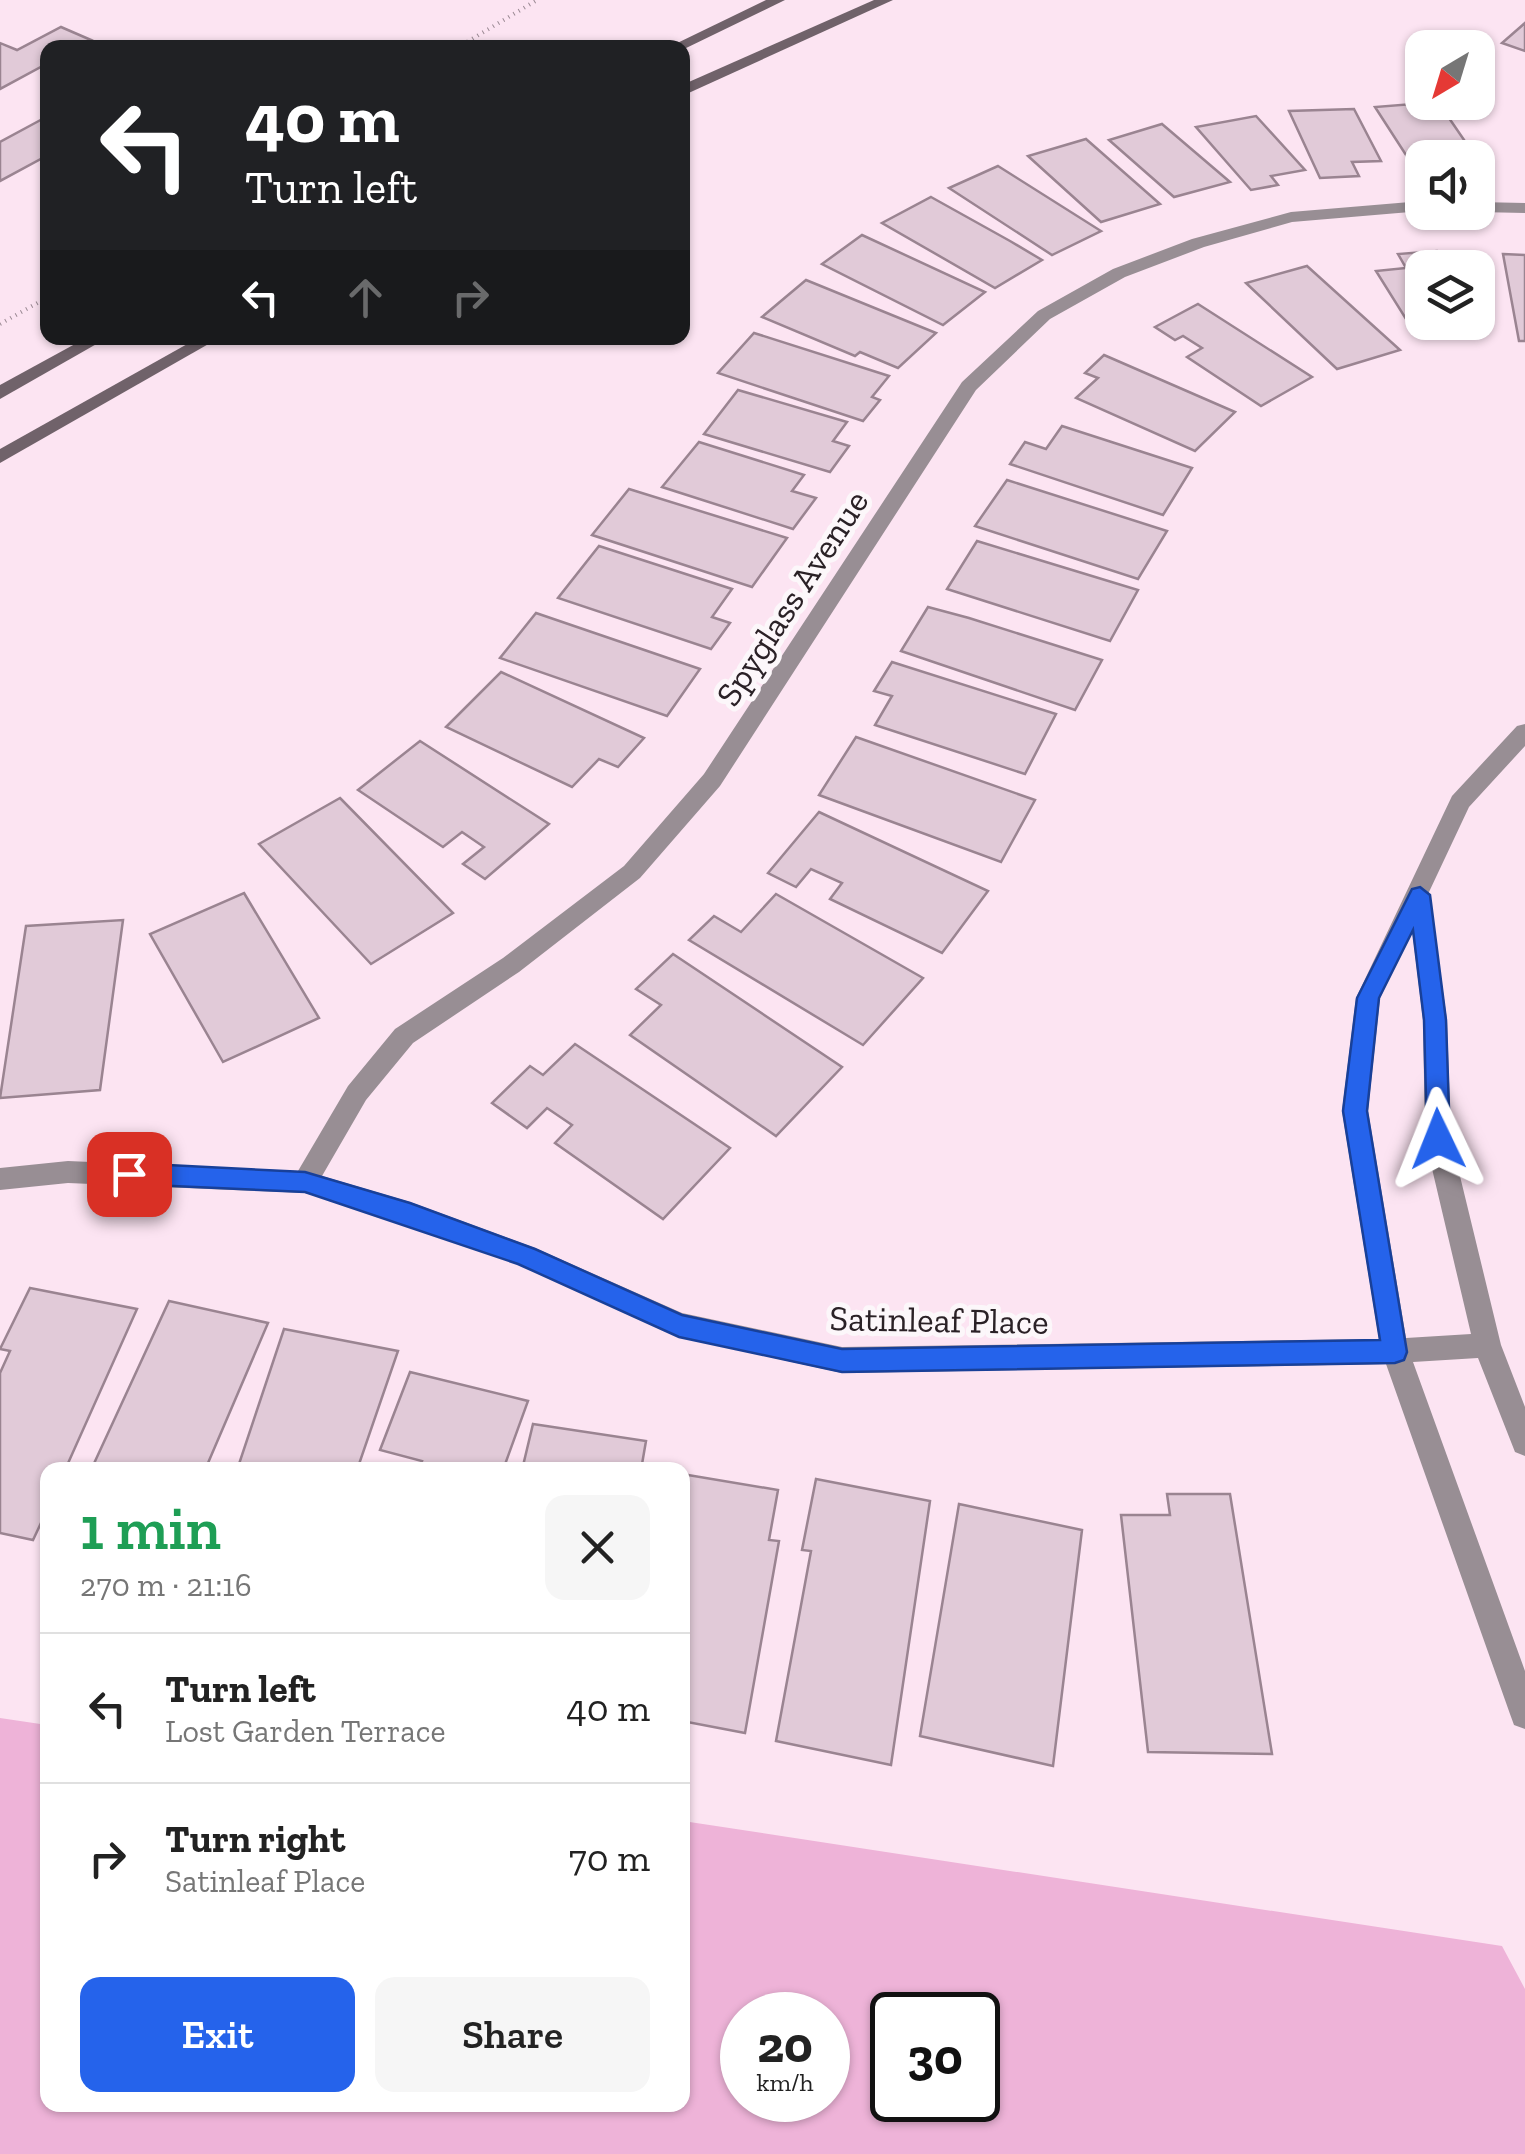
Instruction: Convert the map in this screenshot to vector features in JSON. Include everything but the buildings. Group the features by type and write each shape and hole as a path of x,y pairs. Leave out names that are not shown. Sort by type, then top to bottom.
{"main road":[{"path":"690,41 778,0"},
{"path":"690,87 886,0"},
{"path":"0,393 86,345"},
{"path":"0,457 198,345"}],"street":[{"path":"1495,207 1525,208"},
{"name":"Spyglass Avenue","path":"305,1182 357,1093 404,1036 511,965 632,872 712,780 968,386 1044,315 1118,273 1198,242 1291,218 1405,208"},
{"path":"1525,732 1460,802 1420,895 1368,998 1355,1111 1395,1352 1525,1714"},
{"path":"1420,895 1435,1020 1438,1139 1487,1344 1525,1443"},
{"name":"Satinleaf Place","path":"0,1179 68,1172 305,1182 526,1256 679,1326 842,1360 1395,1352 1487,1344"}],"path":[{"path":"470,40 538,0"},
{"path":"0,324 40,301"}],"shaded area":[{"path":"0,1718 40,1724 40,2112 690,2112 690,1822 1502,1946 1525,1989 1525,2154 0,2154"}],"route":[{"path":"129,1174 305,1182 526,1256 679,1326 842,1360 1395,1352 1355,1111 1368,998 1420,895 1435,1020 1438,1139"}]}
